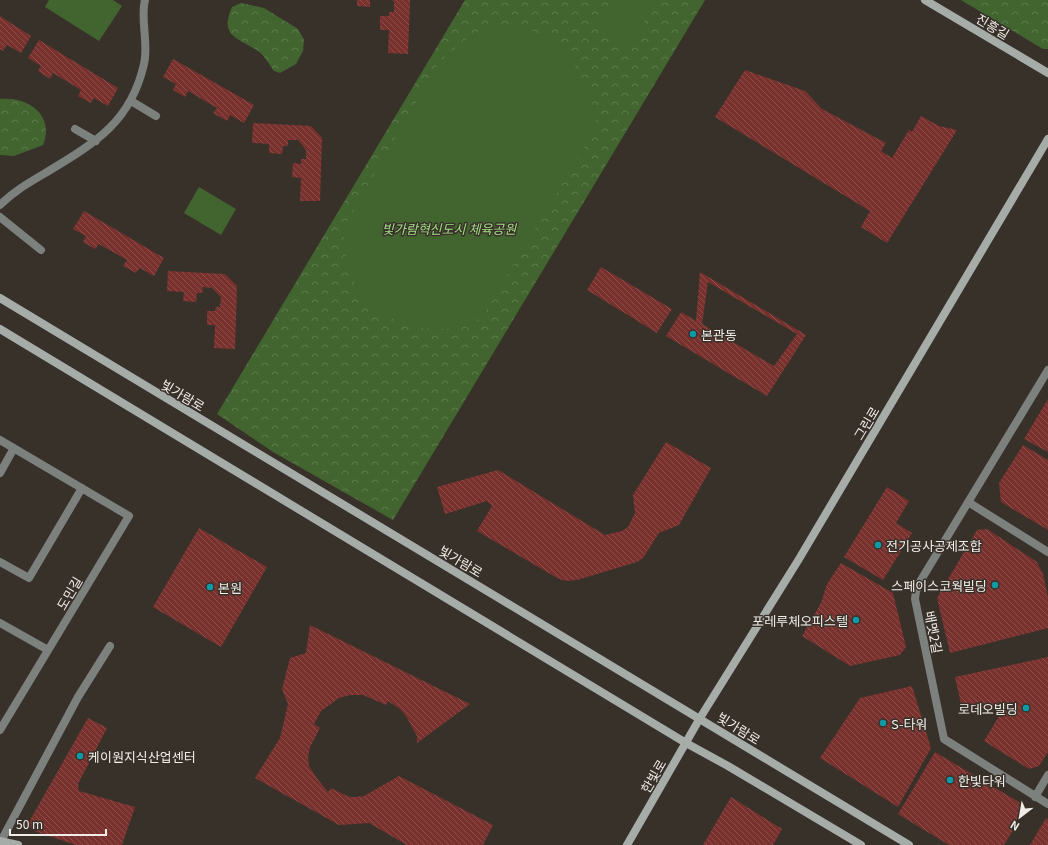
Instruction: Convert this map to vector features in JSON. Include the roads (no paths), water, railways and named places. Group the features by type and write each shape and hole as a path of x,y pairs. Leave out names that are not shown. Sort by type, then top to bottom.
{"main road":[{"name":"진흥길","path":"926,0 1048,73"},
{"name":"그린로","path":"700,718 799,559 1048,139"},
{"name":"빛가람로","path":"0,298 909,845"},
{"path":"0,330 686,743 728,766 861,845"},
{"name":"한빛로","path":"627,845 700,718"},
{"path":"1,841 18,845"}],"street":[{"path":"0,205 12,193 96,141 116,121 134,97 145,62 145,0"},
{"path":"131,101 156,116"},
{"path":"75,129 96,141"},
{"path":"0,217 41,250"},
{"name":"배멧2길","path":"1048,370 916,591 915,599 944,738 1048,804"},
{"name":"도민길","path":"0,440 129,516 0,730"},
{"path":"0,473 14,448"},
{"path":"0,562 29,578 82,488"},
{"path":"968,502 1048,552"},
{"path":"0,623 48,650"},
{"path":"1,841 78,697 110,646"},
{"path":"1035,797 1048,775"}],"place":[{"name":"본관동","path":"693,334"},
{"name":"전기공사공제조합","path":"878,545"},
{"name":"스페이스코웍빌딩","path":"995,585"},
{"name":"본원","path":"210,587"},
{"name":"포레루체오피스텔","path":"856,620"},
{"name":"로데오빌딩","path":"1026,708"},
{"name":"S-타워","path":"883,723"},
{"name":"케이원지식산업센터","path":"80,756"},
{"name":"한빛타워","path":"950,780"}],"park label":[{"name":"빛가람혁신도시 체육공원","path":"449,228"}]}
